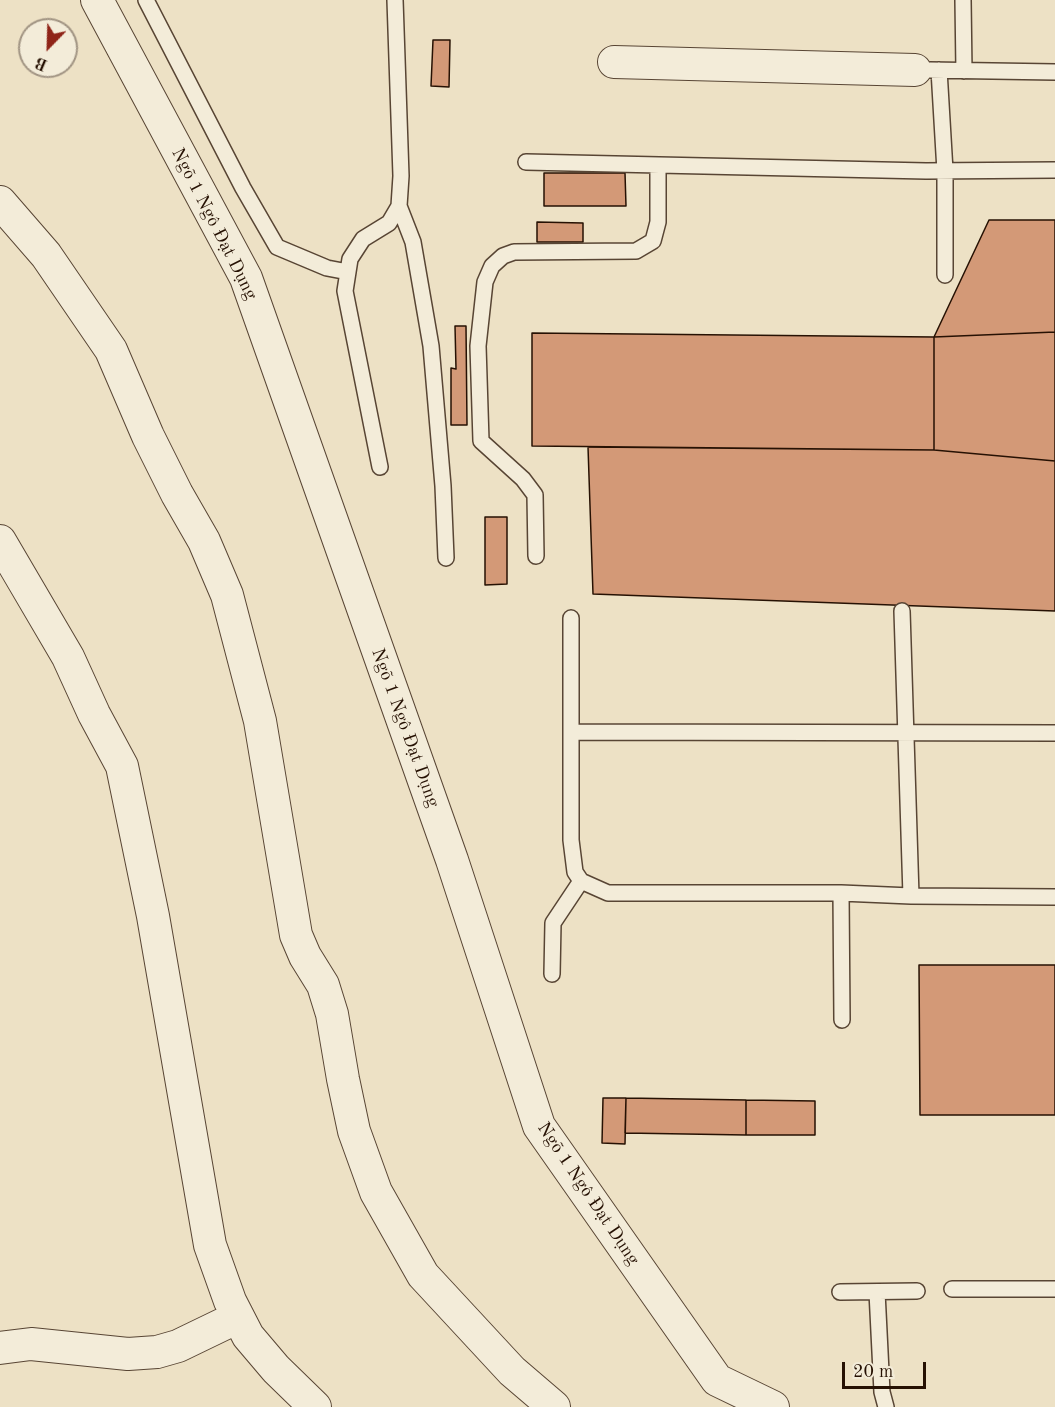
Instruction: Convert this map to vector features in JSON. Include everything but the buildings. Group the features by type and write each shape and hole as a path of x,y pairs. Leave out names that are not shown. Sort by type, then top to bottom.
{"street":[{"name":"Ngõ 1 Ngô Đạt Dụng","path":"97,0 246,278 452,860 539,1126 717,1380 774,1407"},
{"path":"614,63 927,70"},
{"path":"0,202 46,255 111,350 148,436 177,495 204,541 227,595 260,722 297,935 305,956 323,985 332,1014 354,1131 376,1192 423,1275 512,1371 554,1407"},
{"path":"0,541 68,657 94,714 122,766 153,916 210,1245 230,1301 248,1336 276,1370 315,1407"},
{"path":"0,1348 31,1344 128,1354 157,1352 178,1346 238,1317"}],"lane":[{"path":"146,0 243,188 277,247 327,268 348,272"},
{"path":"395,0 399,206 413,242 431,346 443,486 446,558"},
{"path":"963,0 964,71"},
{"path":"945,274 945,171 927,70 1055,72"},
{"path":"526,162 945,171 1055,170"},
{"path":"536,556 535,495 523,479 481,441 478,346 485,282 492,266 503,256 514,252 636,251 653,241 658,222 658,165"},
{"path":"380,467 345,291 350,259 363,239 389,223 399,206"},
{"path":"902,611 911,896"},
{"path":"571,618 571,840 575,872 581,881 608,893 841,893 1055,897"},
{"path":"571,732 1055,733"},
{"path":"552,974 554,923 581,881"},
{"path":"841,893 842,1020"},
{"path":"952,1288 1055,1289"},
{"path":"840,1292 918,1291"},
{"path":"877,1292 882,1392 886,1407"}]}
